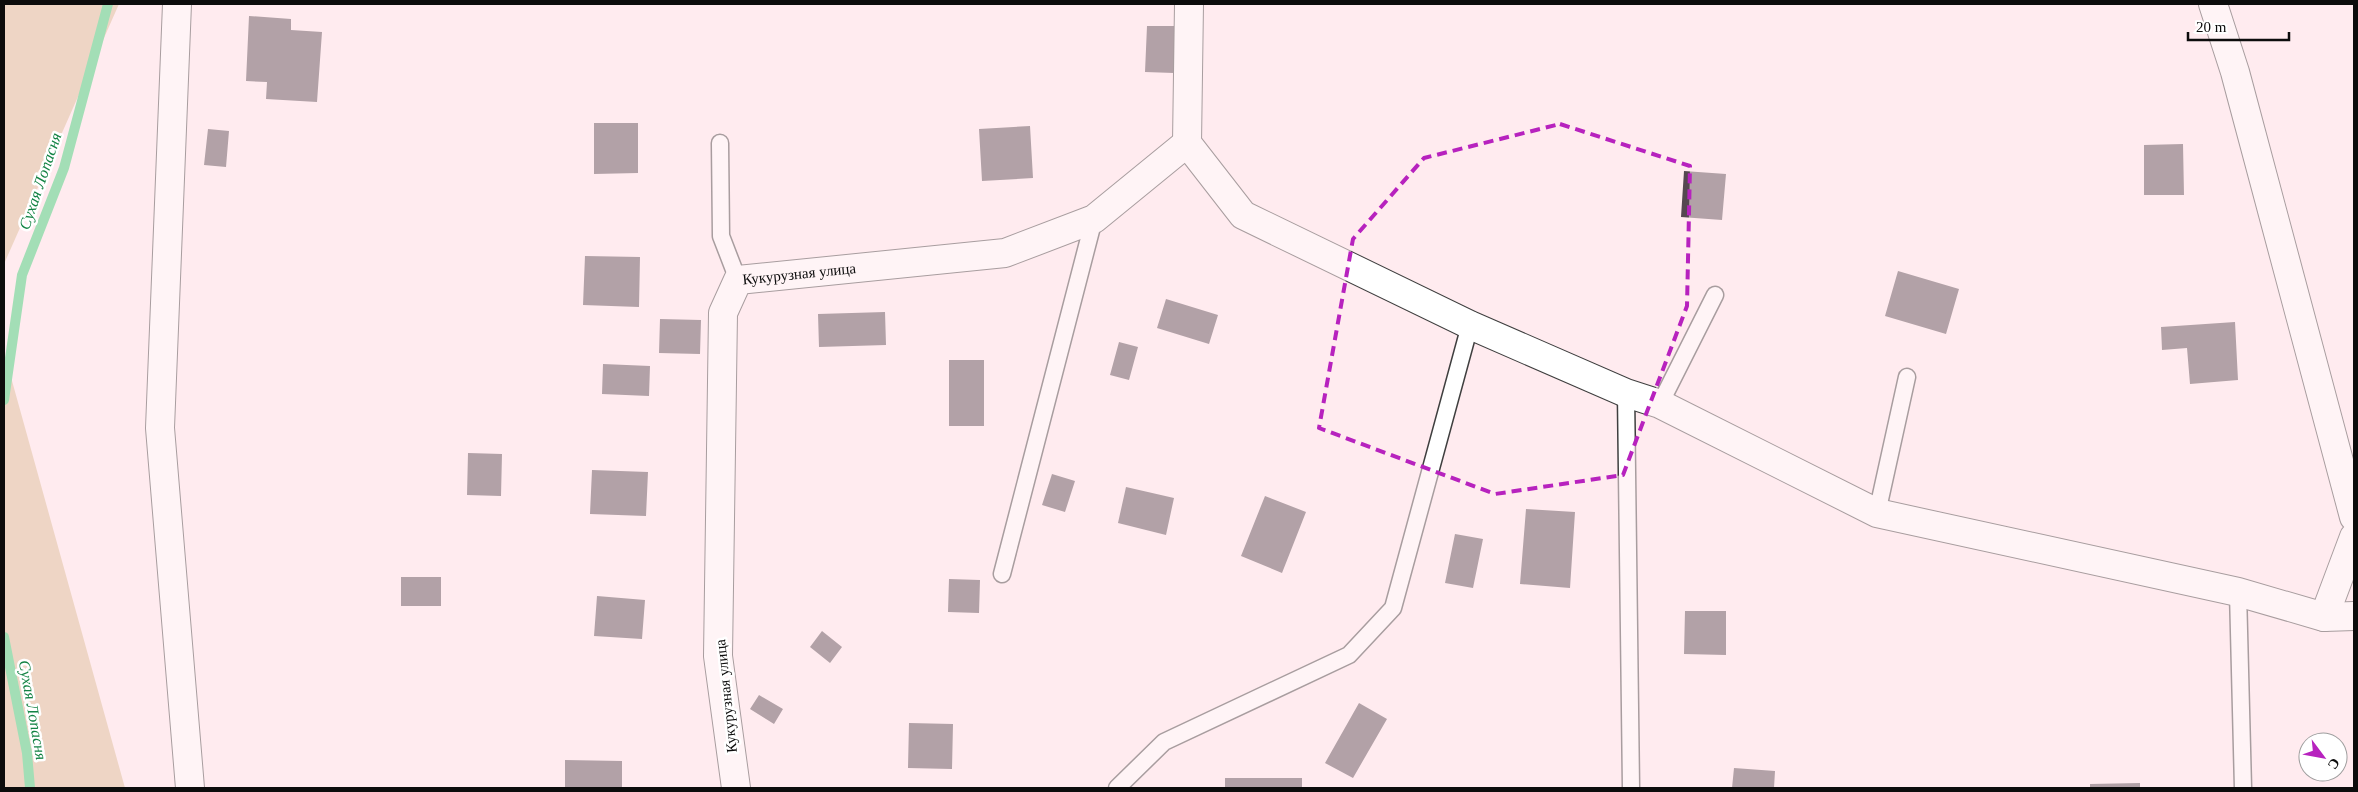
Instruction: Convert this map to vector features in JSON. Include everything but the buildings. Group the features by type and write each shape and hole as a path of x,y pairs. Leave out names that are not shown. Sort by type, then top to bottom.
{"street":[{"path":"177,4 160,428 190,788"},
{"path":"1189,4 1187,143 1243,215 1470,325 1626,393 1660,404 1877,513 2238,592 2324,617 2354,616"},
{"path":"2213,4 2238,82 2354,517"},
{"name":"Кукурузная улица","path":"736,788 718,656 723,314 738,280 1005,253 1094,219 1187,143"},
{"path":"2324,617 2354,537"}],"lane":[{"path":"720,143 721,236 738,280"},
{"path":"1002,574 1094,219"},
{"path":"1660,404 1715,295"},
{"path":"1117,788 1164,742 1349,654 1393,608 1470,325"},
{"path":"1877,513 1907,377"},
{"path":"1626,393 1632,788"},
{"path":"2238,592 2243,788"}],"highlighted area":[{"path":"1560,124 1690,166 1687,306 1623,475 1495,494 1319,428 1353,239 1424,158"}],"shaded area":[{"path":"4,4 119,4 4,264"},
{"path":"4,352 125,788 4,788"}],"waterway":[{"name":"Сухая Лопасня","path":"4,400 22,275 64,168 108,4"},
{"name":"Сухая Лопасня","path":"4,637 27,753 30,788"}]}
